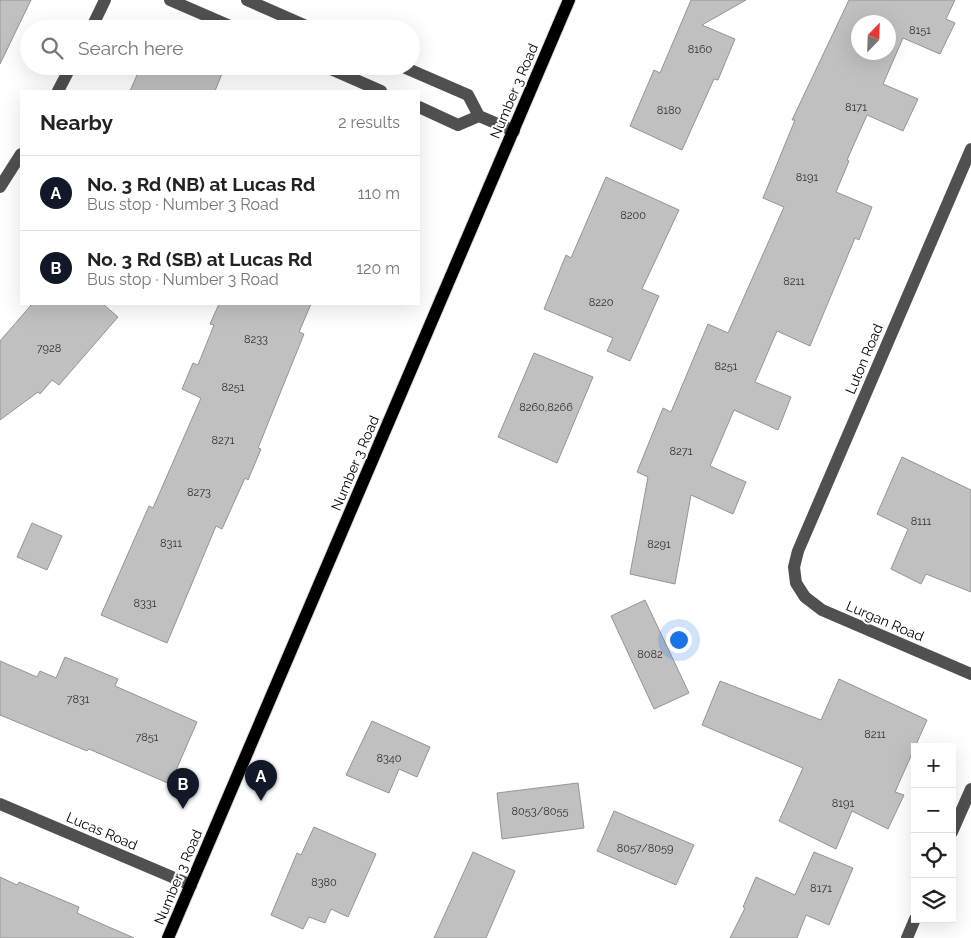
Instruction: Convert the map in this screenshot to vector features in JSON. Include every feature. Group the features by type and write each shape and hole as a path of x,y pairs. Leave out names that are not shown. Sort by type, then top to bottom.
{"main road":[{"name":"Number 3 Road","path":"168,938 569,0"}],"street":[{"path":"95,20 105,0"},
{"path":"170,0 216,20"},
{"path":"246,0 292,20"},
{"path":"420,74 468,95 479,116 514,131"},
{"path":"59,90 66,75"},
{"path":"345,75 380,90"},
{"path":"420,107 458,125 479,116"},
{"name":"Luton Road","path":"796,583 794,567 798,551 971,149"},
{"path":"0,187 20,156"},
{"name":"Lurgan Road","path":"796,583 805,597 822,610 971,674"},
{"path":"956,823 971,788"},
{"name":"Lucas Road","path":"0,804 191,885"},
{"path":"912,936 914,923"}],"building":[{"path":"0,0 31,0 20,20 0,64"},
{"path":"691,0 746,0 702,25 735,39 718,80 714,79 682,150 630,126 654,70 660,73"},
{"path":"849,0 955,0 946,19 955,23 940,54 903,38 896,54 896,15 851,15 851,60 893,60 883,84 918,99 903,131 867,115 847,160 849,161 836,192 872,207 859,240 855,238 810,346 777,331 755,382 791,397 778,430 734,410 710,466 746,482 733,514 691,495 675,584 630,574 648,477 637,472 663,408 671,412 708,324 728,333 784,207 763,198 795,120 792,120"},
{"path":"137,75 221,75 215,90 130,90"},
{"path":"606,177 679,210 642,289 659,296 630,361 607,351 613,338 544,309 566,255 571,258"},
{"path":"31,305 104,305 118,317 59,385 52,380 40,394 38,392 0,420 0,341"},
{"path":"219,305 311,305 299,332 304,334 258,448 261,449 248,480 245,478 222,529 216,526 167,643 101,615 149,506 153,508 201,398 182,389 193,363 198,365 214,325 210,324"},
{"path":"534,353 593,377 557,463 498,437"},
{"path":"902,457 971,490 971,592 926,574 921,584 891,569 908,529 877,514"},
{"path":"32,523 62,536 47,570 17,557"},
{"path":"645,600 689,693 654,709 611,616"},
{"path":"65,657 118,679 115,686 197,722 170,784 89,749 87,751 0,715 0,661 37,677 40,671 56,678"},
{"path":"839,679 927,720 917,743 911,743 911,756 895,792 904,795 888,829 852,811 836,849 779,821 803,768 702,725 720,681 821,720"},
{"path":"372,721 430,747 417,777 399,769 389,793 346,775"},
{"path":"578,783 584,828 502,839 497,793"},
{"path":"614,811 694,845 676,885 597,851"},
{"path":"314,827 376,854 348,917 331,909 325,923 309,917 303,929 271,915 297,853 301,855"},
{"path":"473,852 515,871 486,938 434,938"},
{"path":"814,852 853,868 829,925 806,915 797,938 730,938 745,908 743,907 756,877 795,895"},
{"path":"0,877 17,885 19,882 79,907 77,913 134,938 0,938"}],"place":[{"name":"No. 3 Rd (NB) at Lucas Rd","path":"261,801"},
{"name":"No. 3 Rd (SB) at Lucas Rd","path":"183,809"}]}
